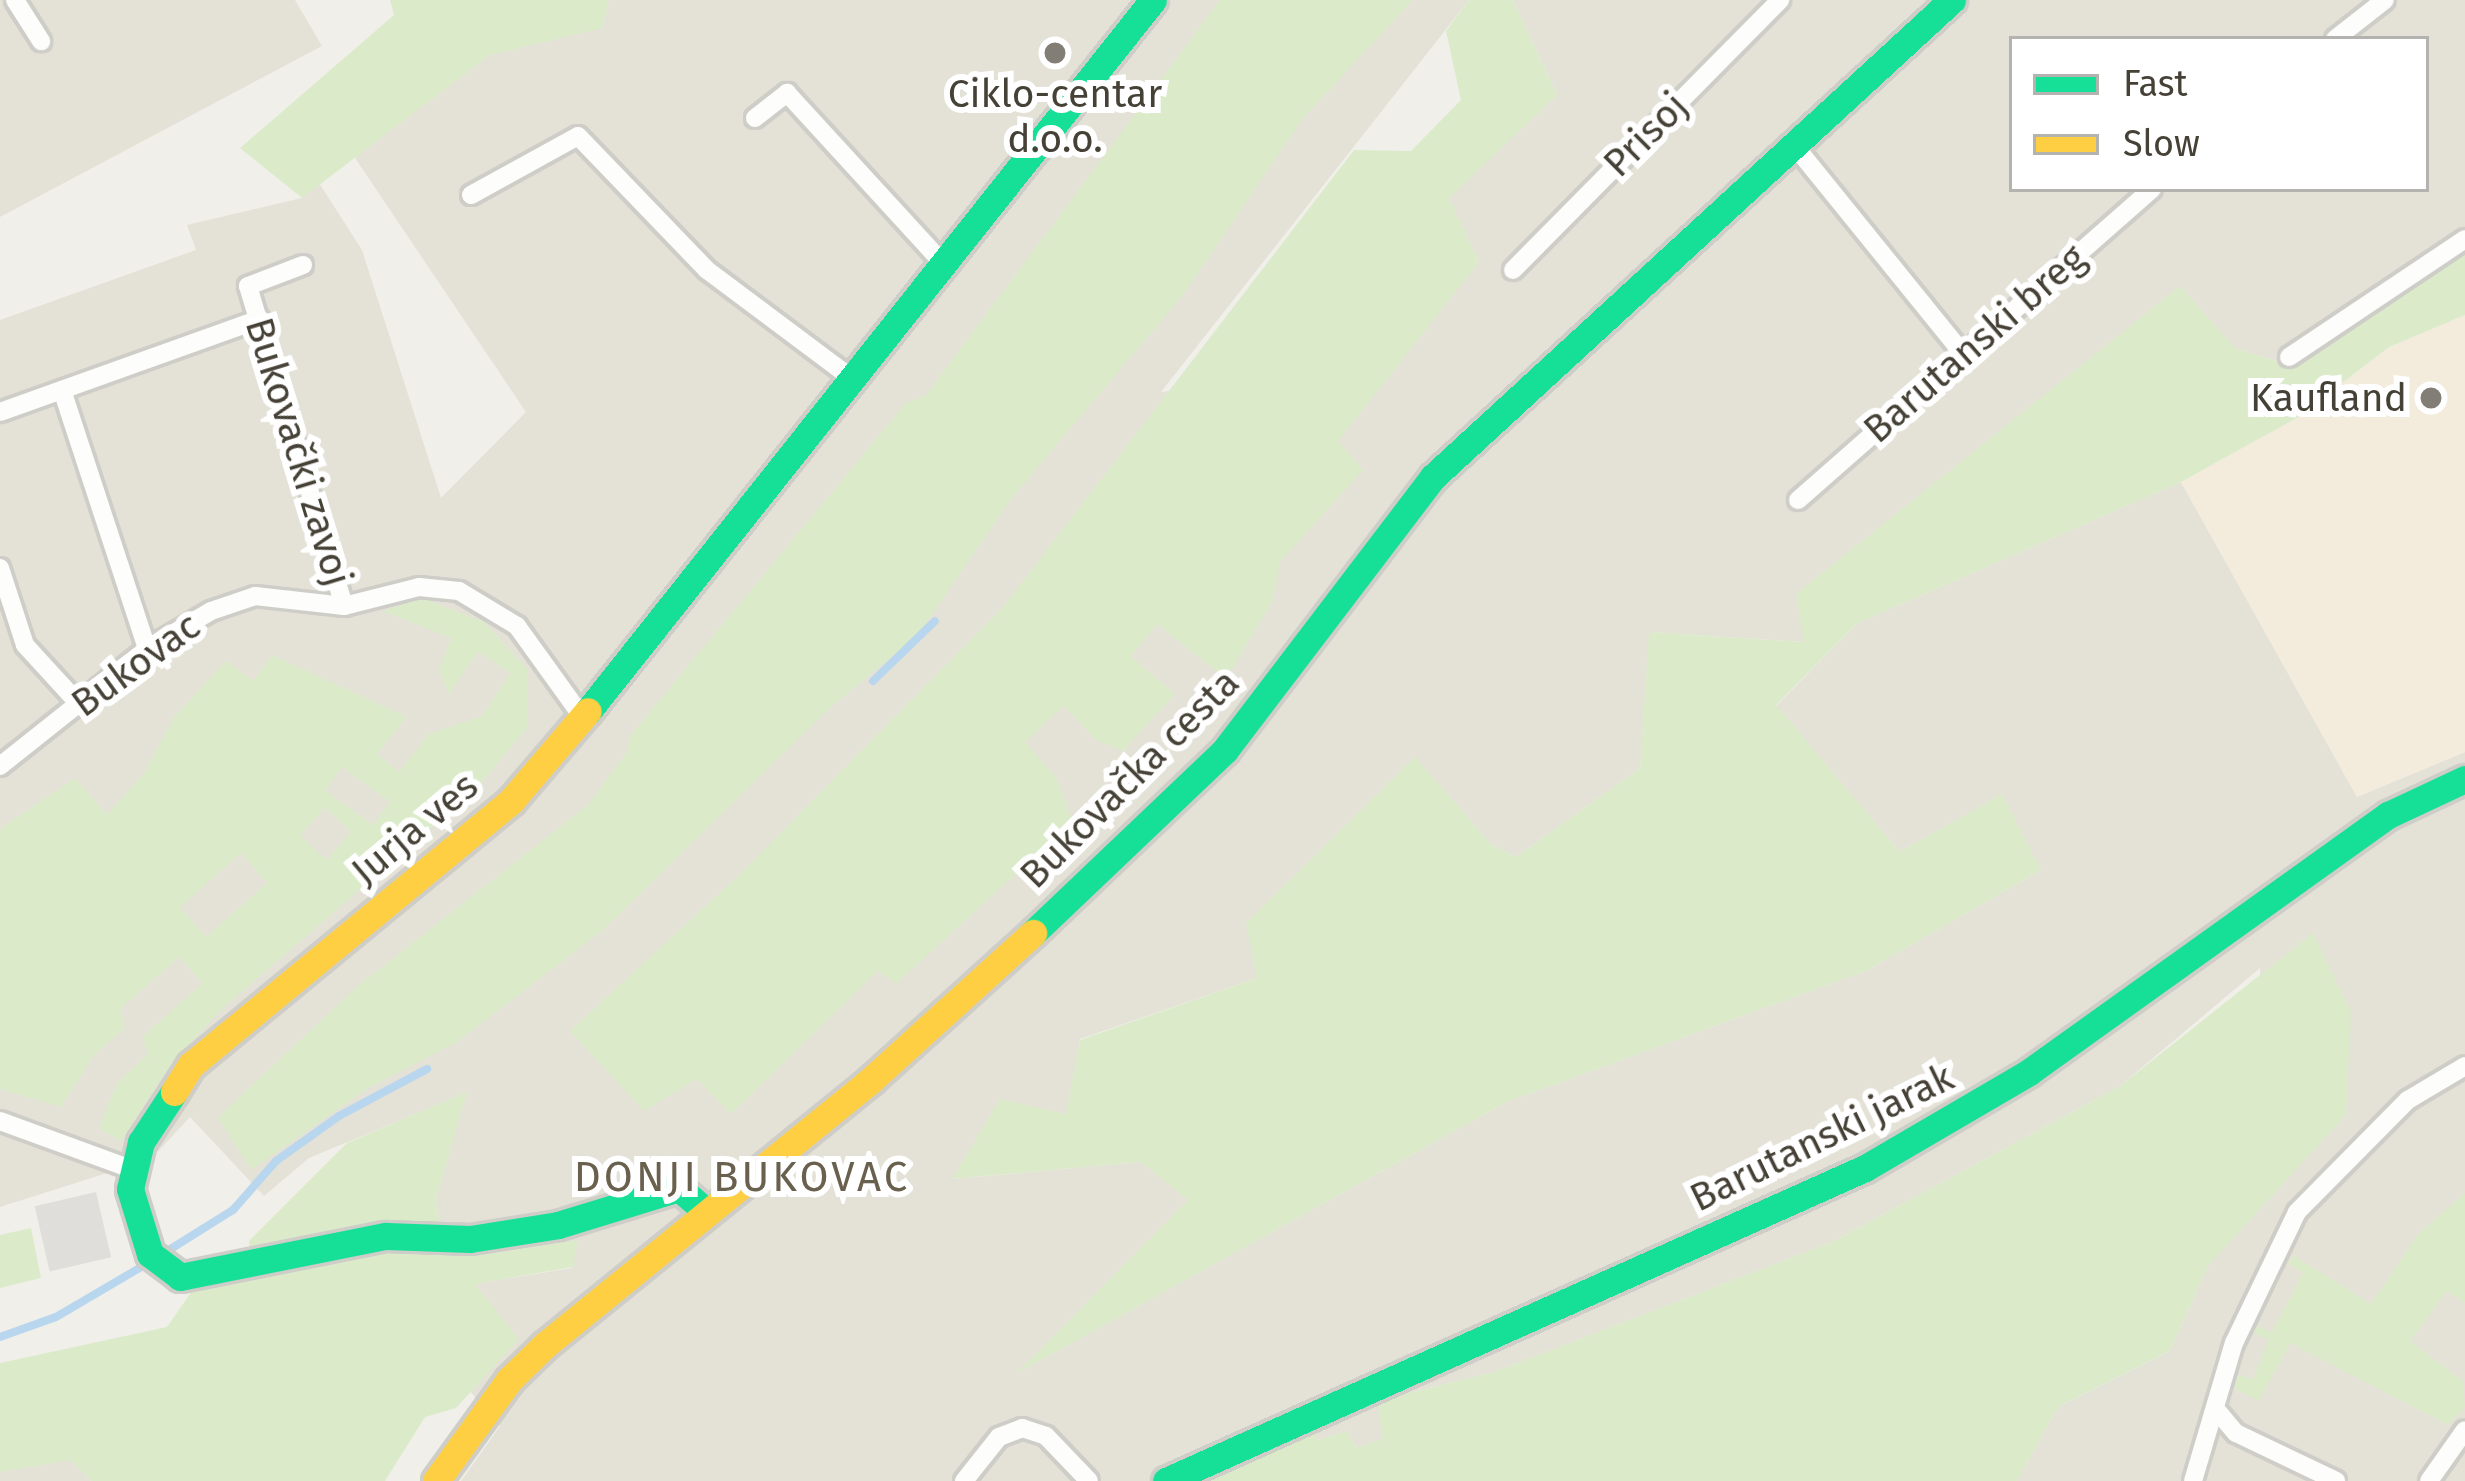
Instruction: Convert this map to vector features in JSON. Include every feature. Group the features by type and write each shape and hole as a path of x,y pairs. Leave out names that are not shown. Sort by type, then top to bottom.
{"street":[{"path":"15,0 41,41"},
{"name":"Jurja ves","path":"134,1169 141,1142 191,1065 511,801 583,718 1154,0"},
{"name":"Prisoj","path":"1513,270 1780,0"},
{"name":"Bukovačka cesta","path":"436,1481 508,1380 871,1080 1130,845 1225,750 1432,477 1952,0"},
{"path":"2339,36 2385,0"},
{"path":"755,118 788,93 943,263"},
{"path":"471,195 578,136 706,270 854,380"},
{"path":"1794,145 1963,354"},
{"name":"Barutanski breg","path":"1798,500 2149,192"},
{"path":"2289,357 2465,239"},
{"name":"Bukovački zavoj","path":"303,265 248,286 344,606"},
{"path":"0,412 260,319"},
{"path":"62,390 146,649"},
{"path":"0,568 25,645 79,704"},
{"name":"Bukovac","path":"0,766 146,649 236,600 344,606 433,586 474,596 518,626 583,718"},
{"name":"Barutanski jarak","path":"1166,1481 1865,1168 2030,1072 2388,815 2465,779"},
{"path":"2193,1481 2219,1413 2234,1343 2297,1213 2408,1100 2465,1066"},
{"path":"0,1121 134,1169 130,1189 154,1260 197,1277 386,1236 470,1239 558,1225 679,1188 707,1211"},
{"path":"2219,1413 2236,1432 2336,1481"},
{"path":"964,1481 999,1437 1022,1428 1046,1436 1089,1481"},
{"path":"2429,1481 2465,1430"}],"shaded area":[{"path":"0,0 295,0 322,46 0,217"},
{"path":"609,0 1469,0 1161,392 1393,364 1479,262 1448,198 1557,95 1513,0 2465,0 2465,251 2294,366 2236,349 2180,287 1804,642 1650,632 1640,768 1516,857 1491,844 1415,758 1257,978 1080,1039 1067,1115 954,1179 1141,1162 1189,1200 1021,1371 1507,1102 1868,970 2041,870 2001,795 1900,852 1776,706 1858,623 2181,482 2357,797 2465,752 2465,1481 2017,1481 2058,1407 2170,1351 2208,1266 2273,1189 2260,968 2120,1086 1832,1242 1494,1372 1377,1401 1384,1439 1356,1448 1348,1431 1317,1440 1312,1431 1202,1481 461,1481 500,1426 468,1389 518,1339 474,1284 572,1268 577,1241 495,1253 443,1249 436,1199 466,1093 309,1158 264,1196 190,1117 151,1159 0,1207 0,320 196,250 187,225 302,198 319,183 362,250 441,498 526,412 353,155 488,48 602,28"},
{"path":"2465,315 2465,752 2357,797 2181,482 2295,419 2389,347"},
{"path":"96,1192 111,1257 50,1271 35,1206"},
{"path":"72,1459 91,1481 0,1481 0,1472"}],"green space":[{"path":"390,0 609,0 602,28 490,55 302,198 240,148 394,15"},
{"path":"1220,0 1413,0 1304,117 1183,295 1011,499 918,635 831,707 603,930 457,1042 367,1089 251,1170 218,1117 359,985 589,804 628,750 629,737 906,403 926,395"},
{"path":"1469,0 1513,0 1557,95 1449,198 1479,262 1338,441 1363,470 1280,562 1272,602 1232,669 1221,675 1157,624 1131,657 1175,694 1123,751 1096,740 1064,706 1025,742 1056,777 1073,822 896,984 878,971 731,1114 697,1079 644,1111 570,1031 739,875 1003,607 1354,150 1411,151 1461,100 1446,31"},
{"path":"2465,251 2465,315 2389,347 2295,419 2181,482 1858,623 1776,705 1900,852 2002,794 2041,870 1868,970 1507,1102 1016,1374 1188,1200 1141,1162 952,1179 1000,1099 1066,1114 1080,1040 1257,978 1246,923 1415,757 1491,844 1516,857 1640,768 1649,632 1804,642 1796,594 2180,286 2236,349 2294,366"},
{"path":"422,598 484,622 528,670 528,727 475,790 222,1009 171,1064 121,1141 99,1129 117,1083 148,1054 143,1036 203,983 179,957 120,1009 125,1028 93,1056 61,1107 0,1089 0,829 75,778 107,815 144,773 174,717 226,661 253,681 272,655 407,717 377,754 399,772 429,734 482,716 510,673 478,652 449,694 439,671 451,638 383,611","holes":["342,767 390,802 373,825 325,790","325,808 351,832 326,860 300,835","241,853 267,883 206,937 180,907"]},
{"path":"2313,933 2351,1012 2346,1115 2208,1266 2170,1351 2058,1407 2017,1481 1202,1481 1313,1431 1317,1440 1348,1431 1356,1448 1383,1439 1377,1401 1494,1372 1832,1242 2120,1086"},
{"path":"467,1092 436,1199 440,1226 250,1256 249,1241 347,1143"},
{"path":"2465,1193 2465,1303 2447,1291 2410,1341 2463,1381 2465,1407 2448,1425 2290,1343 2259,1401 2235,1389 2237,1375 2253,1379 2269,1340 2253,1332 2256,1326 2272,1332 2303,1273 2288,1264 2293,1255 2371,1304 2418,1234"},
{"path":"31,1228 41,1278 0,1288 0,1235"},
{"path":"578,1240 573,1267 475,1284 519,1339 456,1408 425,1417 385,1481 91,1481 71,1460 0,1472 0,1363 167,1327 192,1291 327,1258 383,1248 495,1253"}],"waterway":[{"path":"873,681 935,621"},
{"path":"161,1255 233,1210 276,1161 339,1116 427,1069"},
{"path":"0,1337 56,1317 148,1263"}],"traffic: fast":[{"path":"588,711 1153,0"},
{"path":"1033,933 1225,750 1433,477 1952,0"},
{"path":"1166,1481 1865,1168 2029,1072 2388,815 2465,779"},
{"path":"174,1092 141,1142 130,1189 150,1254 180,1277 386,1236 470,1239 558,1225 679,1188 707,1212"}],"traffic: slow":[{"path":"174,1092 191,1065 511,801 588,711"},
{"path":"436,1481 509,1380 545,1345 871,1080 1033,933"}],"place":[{"name":"Ciklo-centar d.o.o.","path":"1055,53"},
{"name":"Kaufland","path":"2431,398"}],"district":[{"name":"DONJI BUKOVAC","path":"742,1177"}]}
